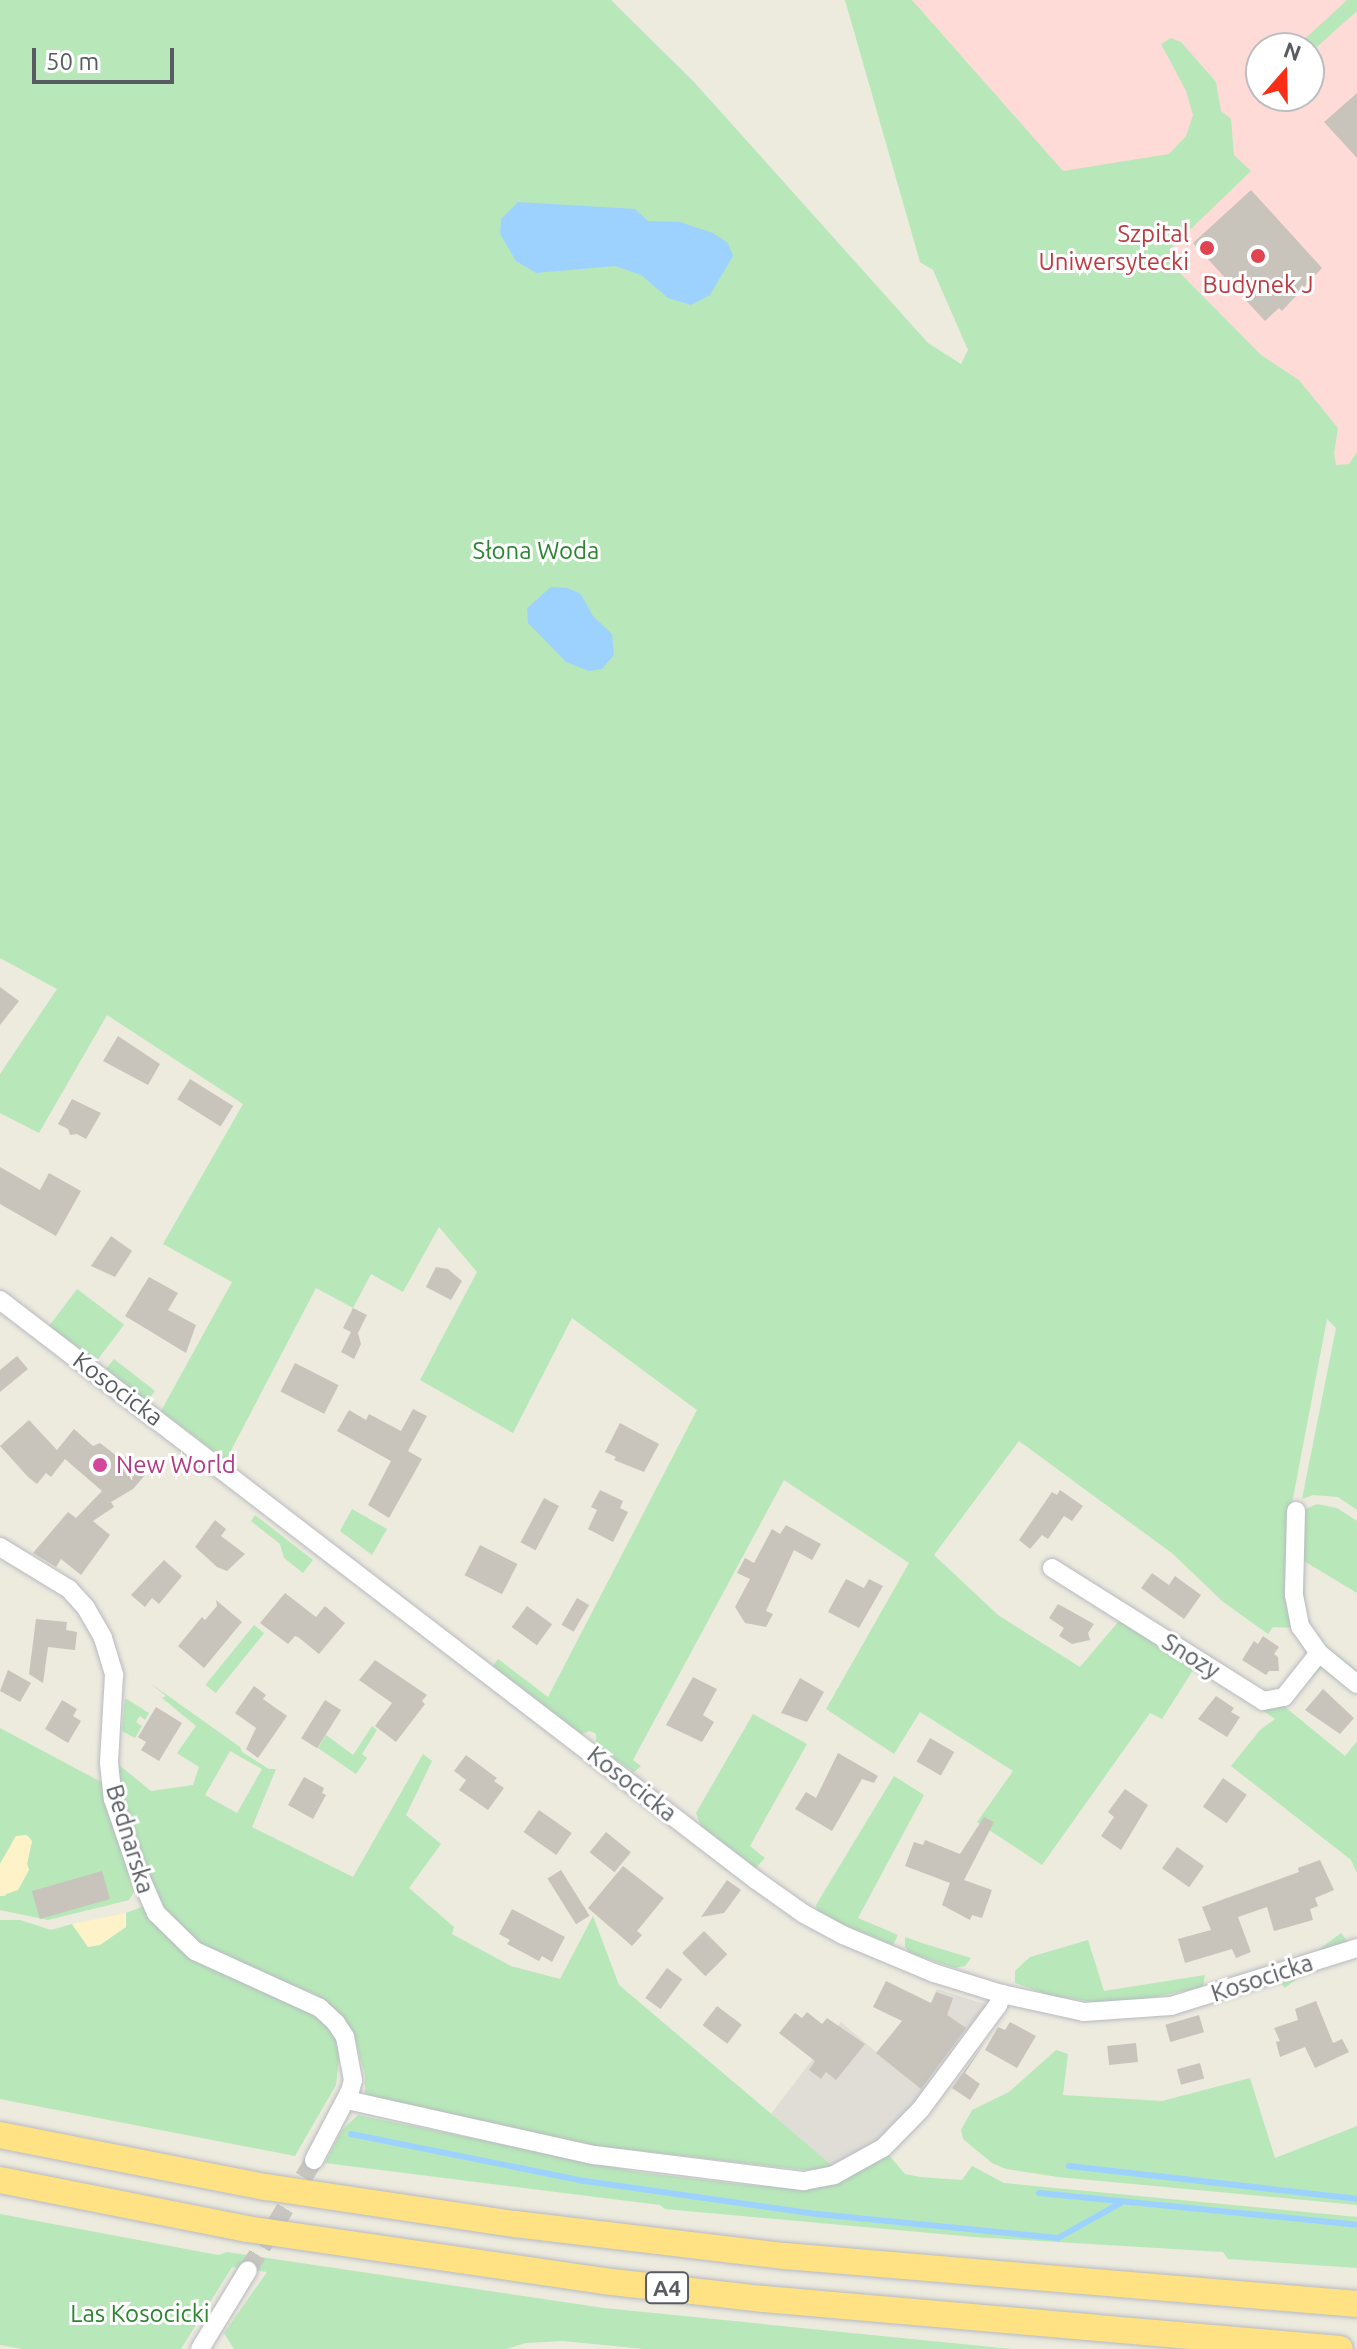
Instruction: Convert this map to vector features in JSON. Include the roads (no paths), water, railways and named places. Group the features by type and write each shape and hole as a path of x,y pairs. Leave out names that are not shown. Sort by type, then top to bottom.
{"highway":[{"name":"A4","path":"0,2135 225,2180 515,2224 785,2256 1357,2304"},
{"name":"A4","path":"0,2180 247,2229 603,2281 764,2299 1340,2349"}],"street":[{"name":"Kosocicka","path":"0,1300 804,1914 891,1957 1002,1994 1084,2012 1151,2009 1219,1993 1357,1948"},
{"path":"1296,1511 1294,1595 1297,1617 1304,1635 1319,1653 1357,1684"},
{"name":"Bednarska","path":"0,1547 69,1589 86,1608 103,1638 114,1675 109,1763 113,1799 156,1913 195,1951 298,1996 330,2016 345,2037 353,2080 347,2100 314,2160"},
{"name":"Snozy","path":"1052,1568 1263,1701 1284,1697 1319,1653"},
{"path":"347,2100 594,2155 804,2181 834,2175 883,2148 921,2109 998,2005 1002,1994"},
{"path":"200,2349 248,2270"}],"water":[{"path":"518,202 635,209 648,221 680,222 713,233 728,243 733,256 710,295 691,305 668,298 641,275 615,266 536,273 516,261 500,234 501,219"},
{"path":"551,587 568,588 581,594 593,616 612,634 614,655 602,669 589,671 566,662 528,623 527,608"}],"waterway":[{"path":"351,2134 585,2181 817,2214 1058,2238 1121,2203"},
{"path":"1069,2166 1357,2199"},
{"path":"1039,2193 1357,2225"}],"tunnel":[{"path":"248,2270 314,2160"}],"place":[{"name":"Szpital Uniwersytecki","path":"1207,248"},
{"name":"Budynek J","path":"1258,256"},
{"name":"New World","path":"100,1465"}],"park label":[{"name":"Słona Woda","path":"536,551"},
{"name":"Las Kosocicki","path":"140,2314"}]}
